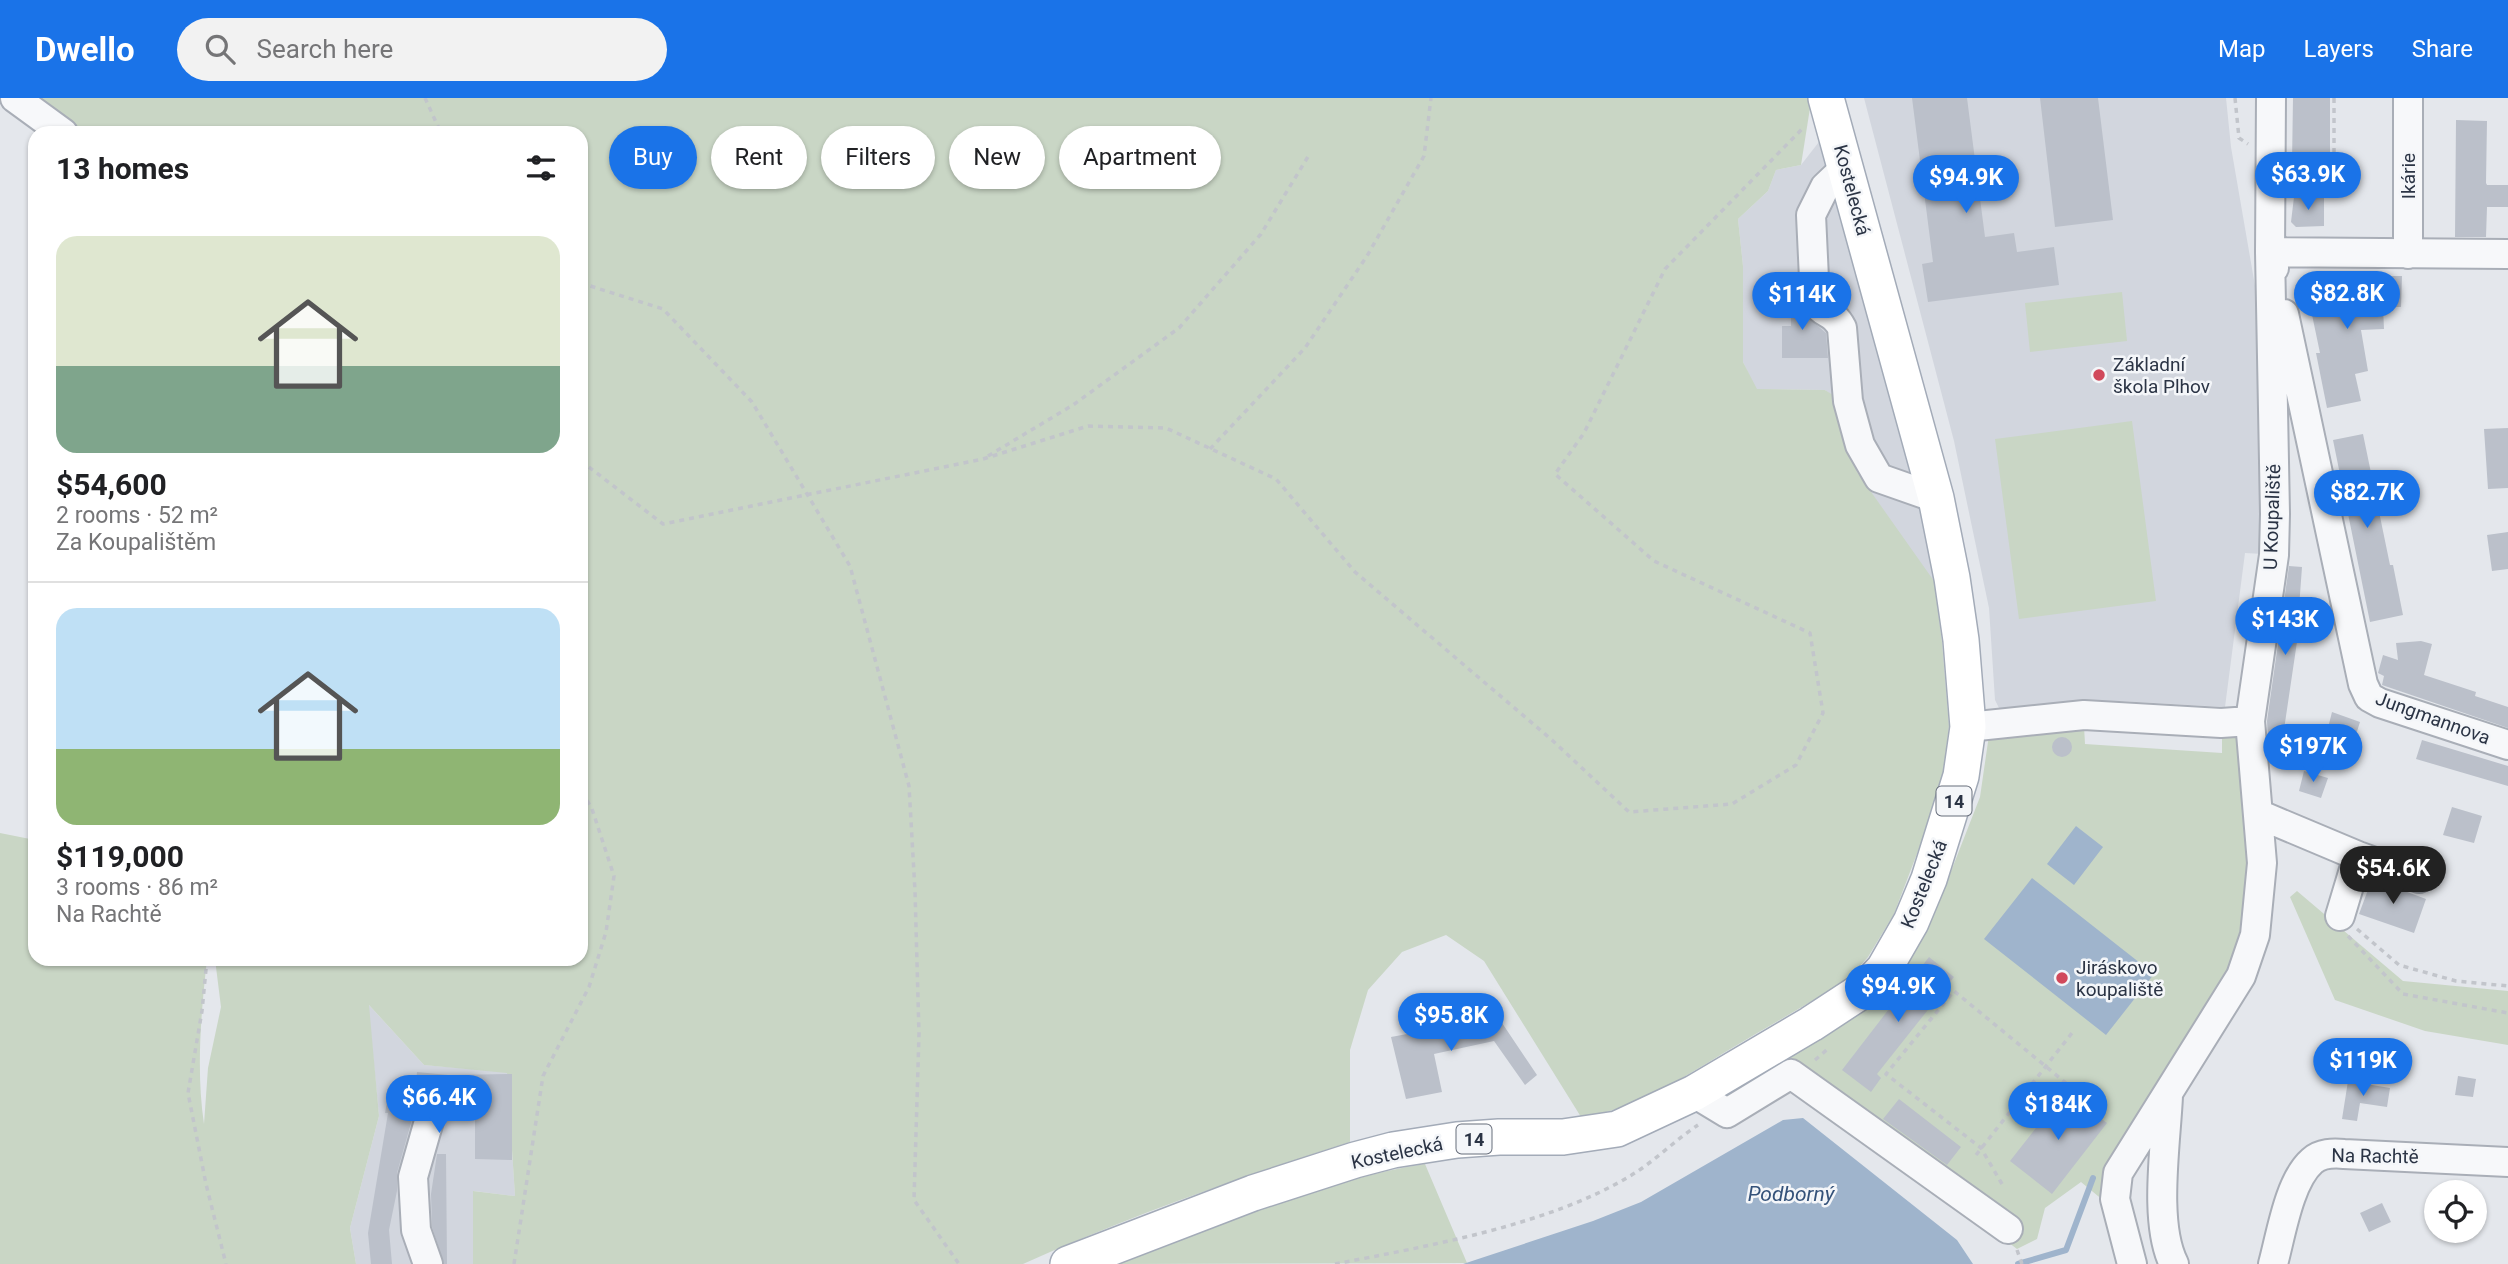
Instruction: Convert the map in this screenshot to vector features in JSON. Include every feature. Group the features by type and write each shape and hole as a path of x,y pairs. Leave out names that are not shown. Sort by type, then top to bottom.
{"main road":[{"name":"Kostelecká","path":"1068,1264 1253,1193 1393,1150 1457,1140 1563,1137 1600,1133 1640,1120 1694,1093 1845,1003 1866,988 1884,969 1911,922 1929,879 1961,776 1968,727 1961,640 1937,498 1827,100"}],"street":[{"path":"15,98 53,126"},
{"path":"2271,98 2270,252 2508,254"},
{"name":"Ikárie","path":"2407,98 2408,254"},
{"path":"1846,167 1825,187 1811,215 1815,300 1823,311 1837,318 1842,328 1848,401 1860,445 1880,478 1937,498"},
{"name":"Jungmannova","path":"2270,252 2363,684 2369,697 2508,745"},
{"name":"U Koupaliště","path":"2132,1264 2115,1199 2118,1173 2241,976 2255,935 2262,863 2250,722 2274,555 2275,514 2270,252"},
{"path":"1968,727 2084,715 2221,723 2250,722"},
{"path":"2258,814 2419,878"},
{"path":"2340,915 2358,856"},
{"path":"1694,1093 1727,1113 1791,1074 2008,1229"},
{"path":"2168,1093 2162,1228 2174,1264"},
{"path":"428,1264 416,1230 413,1177 429,1121"},
{"name":"Na Rachtě","path":"2273,1264 2293,1192 2301,1174 2312,1160 2320,1156 2344,1154 2508,1162"}],"path":[{"path":"425,98 438,126"},
{"path":"1210,449 1305,348 1367,256 1424,156 1431,98"},
{"path":"2334,98 2334,159"},
{"path":"588,466 663,524 983,459 1088,426 1166,428 1276,479 1355,572 1552,740 1629,813 1732,804 1797,765 1823,713 1810,633 1654,561 1555,474 1584,433 1665,269 1827,100"},
{"path":"983,459 1073,405 1179,328 1261,234 1309,155"},
{"path":"588,285 663,309 752,402 850,566 909,786 919,1034 914,1200 959,1264"},
{"path":"514,1264 543,1076 589,987 606,932 614,876 588,801"},
{"path":"2508,986 2456,981 2417,972 2399,965 2340,915 2333,919 2403,994 2508,1013"},
{"path":"206,966 202,1011 188,1093 206,1184 226,1264"},
{"path":"2002,1184 1981,1148 1886,1074 1954,991 2066,1083"},
{"path":"1976,1155 2072,1033"}],"shaded area":[{"name":"Základní škola Plhov","path":"1864,98 2226,98 2231,147 2259,309 2263,554 2245,553 2225,707 2120,701 2000,710 1995,700 1989,608 1954,441"},
{"path":"1822,138 1912,474 1937,589 1857,472 1832,395 1825,390 1756,389 1743,362 1743,266 1738,219 1768,191 1776,170 1801,165"},
{"path":"368,1004 424,1065 507,1072 515,1196 474,1191 473,1264 356,1264 350,1228 379,1116"}],"green space":[{"path":"8,98 1807,98 1810,108 1801,165 1776,170 1768,191 1738,219 1743,266 1743,362 1757,389 1825,390 1833,395 1857,472 1934,581 1949,726 1943,772 1929,822 1894,914 1868,957 1853,974 1834,988 1696,1070 1641,1099 1581,1117 1484,961 1446,935 1402,952 1368,990 1350,1050 1350,1142 1185,1198 1023,1264 473,1264 473,1191 515,1196 507,1073 424,1065 369,1005 379,1116 350,1228 356,1264 0,1264 0,833 28,839 28,966 206,966 200,1063 204,1124 208,1068 221,1007 216,966 588,966 588,126 36,126"},
{"path":"2122,292 2127,341 2030,352 2025,303"},
{"path":"2132,421 2156,601 2019,619 1995,439"},
{"name":"Jiráskovo koupaliště","path":"2084,726 2085,744 2222,753 2222,735 2239,734 2253,883 2248,934 2104,1201 2081,1182 2045,1208 2037,1239 2017,1249 1890,1151 1785,1082 1776,1064 1877,1003 1915,952 1934,915 1980,797 1989,735"},
{"path":"2297,891 2403,981 2508,991 2508,1045 2425,1031 2335,1000 2290,897"},
{"path":"1425,1164 1467,1263 1118,1264 1308,1193 1386,1171"}],"water":[{"path":"2076,826 2103,847 2074,885 2047,864"},
{"path":"2032,878 2154,974 2106,1035 1984,939"},
{"name":"Podborný","path":"1803,1118 1957,1240 1973,1264 1463,1264 1593,1221 1641,1202 1783,1120"}],"building":[{"path":"1912,98 1967,98 1985,237 2014,233 2017,252 2054,247 2059,285 1928,302 1922,264 1933,262"},
{"path":"2040,98 2098,98 2113,220 2055,227"},
{"path":"2293,98 2330,98 2330,163 2292,163"},
{"path":"2456,120 2487,121 2486,183 2508,185 2508,207 2487,207 2486,237 2455,237"},
{"path":"2294,197 2324,197 2324,226 2296,227 2291,222"},
{"path":"1791,273 1797,273 1798,301 1803,313 1826,333 1828,358 1782,358 1782,326 1791,326"},
{"path":"2331,275 2336,298 2373,289 2373,276 2402,276 2401,307 2383,307 2384,329 2361,330 2368,371 2355,374 2361,401 2327,408 2316,353 2320,353 2311,310 2307,311 2301,282"},
{"path":"2508,428 2508,488 2488,489 2484,429"},
{"path":"2363,434 2403,615 2370,622 2333,440"},
{"path":"2508,532 2508,569 2492,571 2487,535"},
{"path":"2289,566 2302,567 2299,608 2302,608 2282,743 2268,741 2267,721"},
{"path":"2421,641 2432,644 2424,675 2476,692 2475,696 2508,707 2508,728 2382,685 2384,676 2378,673 2383,655 2398,660 2396,643"},
{"path":"2332,712 2360,722 2354,741 2327,732"},
{"path":"2058,737 2066,737 2072,747 2066,757 2058,757 2052,751 2052,743"},
{"path":"2422,740 2508,766 2508,786 2416,759"},
{"path":"2304,771 2328,778 2321,798 2299,791"},
{"path":"2452,807 2482,816 2474,843 2443,835"},
{"path":"2372,879 2426,899 2414,933 2359,914"},
{"path":"1929,957 1954,977 1877,1074 1881,1078 1871,1092 1842,1070"},
{"path":"1498,1017 1537,1075 1525,1085 1494,1041 1434,1054 1442,1092 1406,1099 1391,1037"},
{"path":"417,1072 448,1075 512,1074 512,1160 475,1159 475,1119 456,1119 456,1113 442,1111 433,1105 418,1109 413,1116 397,1173 397,1191 389,1230 392,1264 371,1264 368,1233 388,1113 385,1113 389,1090 415,1094"},
{"path":"2458,1076 2476,1079 2473,1097 2455,1095"},
{"path":"2348,1081 2390,1088 2387,1107 2360,1103 2357,1121 2342,1119"},
{"path":"2065,1091 2107,1123 2052,1194 2010,1161"},
{"path":"1899,1099 1961,1147 1947,1165 1883,1119"},
{"path":"437,1154 446,1154 447,1264 444,1264 432,1227 431,1194"},
{"path":"2382,1203 2391,1222 2369,1232 2360,1213"}],"waterway":[{"path":"2018,1264 2066,1250 2093,1178"}],"place":[{"name":"Základní škola Plhov","path":"2099,375"},
{"name":"Jiráskovo koupaliště","path":"2062,978"}]}
